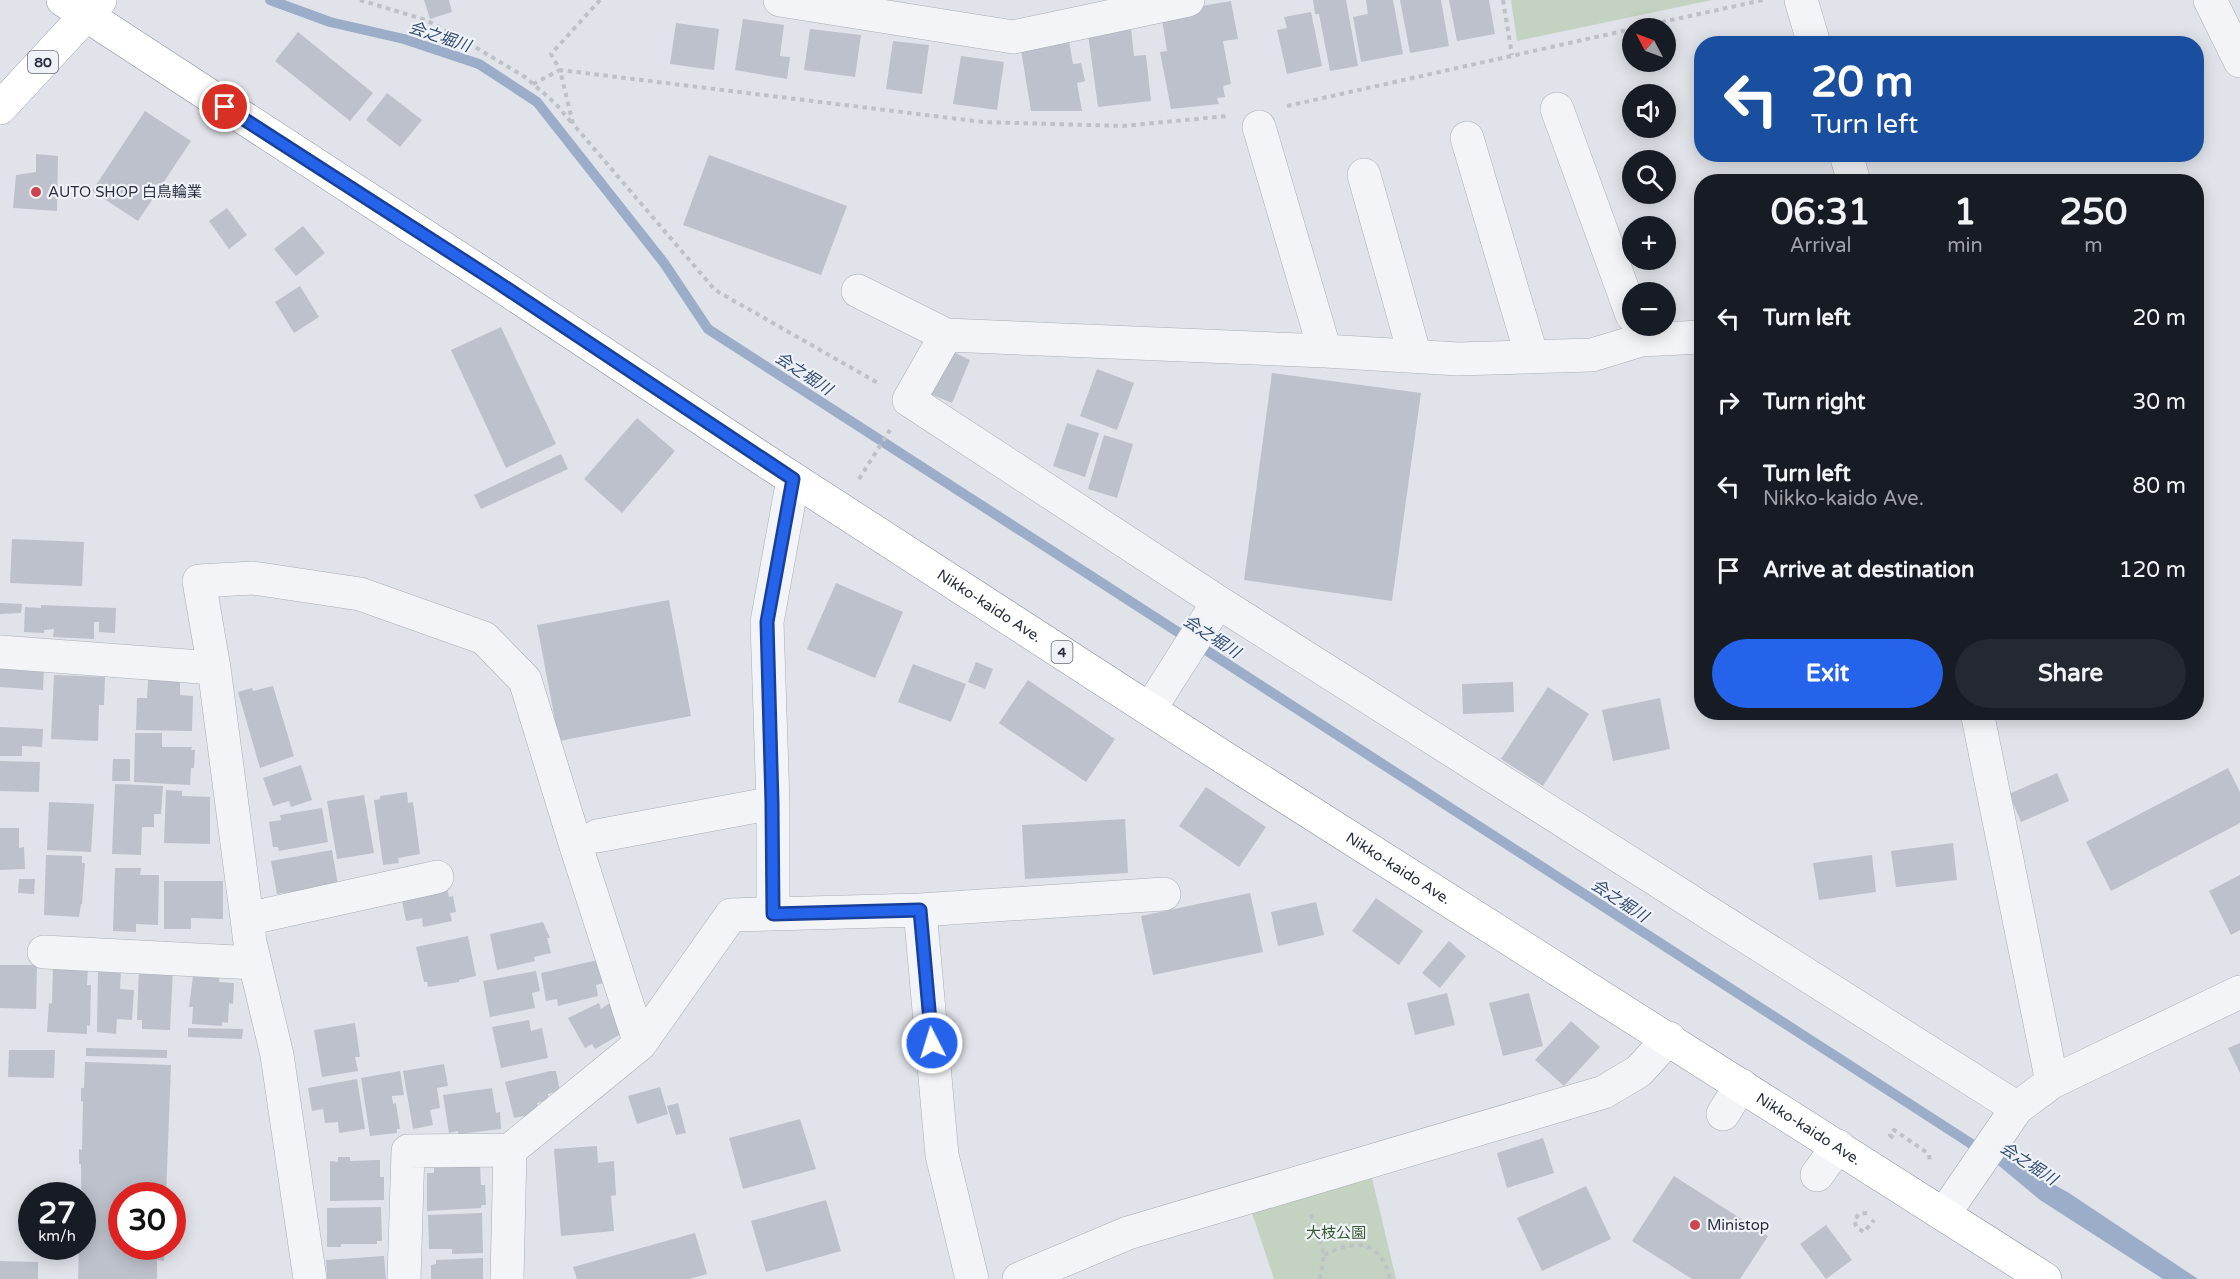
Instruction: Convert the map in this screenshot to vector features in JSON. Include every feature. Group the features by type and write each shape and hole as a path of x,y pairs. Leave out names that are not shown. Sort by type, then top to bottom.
{"main road":[{"name":"80","path":"0,108 83,5"},
{"name":"Nikko-kaido Ave.","path":"83,5 793,479 1149,709 2045,1279"}],"street":[{"path":"780,0 1013,37 1188,0"},
{"path":"1801,0 1812,36"},
{"path":"2210,0 2240,61"},
{"path":"1557,109 1622,288"},
{"path":"1257,117 1325,351"},
{"path":"1467,138 1532,357"},
{"path":"1364,175 1415,356"},
{"path":"858,291 946,335 1458,359 1592,355 1622,336"},
{"path":"1676,333 1694,336"},
{"path":"946,335 902,411 2013,1114"},
{"path":"773,914 767,622 793,479"},
{"path":"310,1279 277,1055 247,919 214,668 199,580 253,578 360,594 484,638 525,680 640,1044"},
{"path":"1149,709 1214,608"},
{"path":"0,652 214,668"},
{"path":"1979,720 2052,1082"},
{"path":"597,836 772,803"},
{"path":"247,919 436,877"},
{"path":"404,1279 408,1150 510,1150 640,1044 731,915 920,910 1164,894"},
{"path":"920,910 942,1155 972,1279"},
{"path":"44,951 255,963"},
{"path":"1944,1214 2013,1114 2052,1082 2240,992"},
{"path":"1019,1279 1128,1233 1341,1179 1604,1092 1617,1095 1669,1038"},
{"path":"1723,1114 1741,1084"},
{"path":"1817,1175 1838,1146"},
{"path":"507,1279 510,1150"}],"path":[{"path":"360,0 426,20 533,84 573,124 716,291 902,411 859,480"},
{"path":"573,124 560,70 551,54 600,0"},
{"path":"1503,0 1512,56"},
{"path":"1676,19 1763,0"},
{"path":"533,84 560,70 983,122 1123,126 1257,117 1622,31"},
{"path":"1898,1141 1890,1135 1894,1130 1929,1154 1930,1163"},
{"path":"1867,1213 1859,1214 1854,1221 1857,1228 1864,1232 1874,1220"},
{"path":"1320,1279 1324,1255 1344,1245 1357,1244 1372,1248 1386,1265 1390,1279"}],"green space":[{"path":"1511,0 1712,0 1622,18 1517,41"},
{"name":"大枝公園","path":"1371,1174 1396,1279 1274,1279 1251,1210"}],"water":[{"path":"1956,1130 2069,1193 2198,1279 2163,1279 2040,1200"}],"building":[{"path":"424,0 449,0 452,12 430,19"},
{"path":"1313,0 1346,0 1358,66 1330,71 1319,14 1315,14"},
{"path":"1366,0 1393,0 1403,54 1361,62 1353,17 1368,14"},
{"path":"1400,0 1441,0 1449,46 1410,53"},
{"path":"1449,0 1489,0 1495,34 1457,41"},
{"path":"1231,1 1238,39 1223,41 1231,84 1223,86 1225,97 1217,98 1219,104 1171,109 1160,52 1167,51 1161,13"},
{"path":"1311,12 1322,66 1287,74 1277,30 1287,28 1284,17"},
{"path":"743,19 784,25 780,56 790,57 787,79 735,70"},
{"path":"676,23 719,29 714,70 670,64"},
{"path":"1131,28 1134,56 1146,55 1151,101 1098,107 1088,34"},
{"path":"810,29 861,35 855,77 804,70"},
{"path":"298,32 373,93 350,121 275,61"},
{"path":"893,41 929,45 922,94 886,89"},
{"path":"1069,41 1073,64 1081,63 1085,81 1077,83 1082,111 1031,111 1021,50"},
{"path":"961,56 1004,62 997,110 953,104"},
{"path":"387,93 422,120 400,147 366,120"},
{"path":"145,111 191,141 138,221 92,191"},
{"name":"AUTO SHOP 白鳥輪業","path":"36,154 58,156 57,211 13,208 16,175 36,172"},
{"path":"709,155 847,206 821,275 683,225"},
{"path":"227,208 247,235 229,249 209,221"},
{"path":"303,226 325,253 296,276 274,249"},
{"path":"300,286 319,317 294,333 275,302"},
{"path":"501,327 556,444 506,468 451,350"},
{"path":"947,349 970,360 952,403 928,393"},
{"path":"1097,369 1134,383 1117,430 1080,416"},
{"path":"1272,373 1421,393 1392,601 1244,580"},
{"path":"637,418 675,451 622,513 584,479"},
{"path":"1067,423 1099,433 1085,477 1053,466"},
{"path":"1104,435 1133,444 1117,498 1088,489"},
{"path":"561,454 568,469 481,509 474,495"},
{"path":"12,539 84,542 82,586 10,583"},
{"path":"836,583 903,612 875,678 807,649"},
{"path":"669,600 691,716 559,741 537,625"},
{"path":"0,603 22,604 21,613 0,614"},
{"path":"41,605 116,608 115,633 99,632 99,622 94,622 94,639 53,637 54,629 44,630 44,633 24,632 25,607 41,608"},
{"path":"0,662 44,666 43,690 0,687"},
{"path":"976,662 993,669 985,689 968,682"},
{"path":"913,664 966,684 951,722 898,702"},
{"path":"54,675 105,677 104,705 99,705 98,741 51,739"},
{"path":"148,680 180,680 180,695 193,696 192,731 136,730 137,698 147,698"},
{"path":"1028,680 1115,739 1086,782 999,723"},
{"path":"1513,682 1514,712 1463,714 1462,684"},
{"path":"273,686 294,756 260,768 238,692"},
{"path":"1548,687 1589,714 1543,786 1501,759"},
{"path":"1660,698 1670,749 1613,761 1602,710"},
{"path":"0,727 43,729 42,747 22,746 22,756 0,756"},
{"path":"135,733 162,733 162,747 192,747 191,750 195,750 190,785 134,782"},
{"path":"113,759 130,759 130,781 112,781"},
{"path":"0,761 40,762 39,792 0,791"},
{"path":"301,765 312,800 291,807 289,801 273,806 263,778"},
{"path":"2228,768 2240,792 2240,823 2111,891 2086,842"},
{"path":"2057,773 2069,801 2021,822 2009,794"},
{"path":"115,784 163,786 161,814 154,814 154,827 142,827 141,855 112,854"},
{"path":"1206,787 1266,827 1239,867 1179,826"},
{"path":"166,790 182,791 182,796 210,797 210,844 164,843"},
{"path":"407,792 408,803 413,802 420,854 398,858 399,863 383,865 374,800 380,799 380,796"},
{"path":"364,795 374,853 337,859 327,801"},
{"path":"49,802 94,804 91,852 47,850"},
{"path":"322,808 328,842 279,851 278,847 273,847 269,822 281,820 280,815"},
{"path":"1125,819 1128,873 1025,879 1022,825"},
{"path":"0,828 19,828 19,848 24,847 25,869 0,870"},
{"path":"1953,843 1957,880 1896,887 1891,851"},
{"path":"332,850 338,885 277,894 271,861"},
{"path":"46,855 82,856 82,863 85,863 79,917 44,915"},
{"path":"1872,855 1876,892 1819,900 1813,863"},
{"path":"115,868 141,868 140,875 159,875 158,925 136,924 136,932 113,931"},
{"path":"2240,875 2240,930 2231,935 2209,891"},
{"path":"19,879 35,879 34,894 18,893"},
{"path":"164,881 223,881 223,919 191,918 191,929 164,929"},
{"path":"447,888 449,897 453,896 456,912 450,913 452,921 423,927 422,918 406,921 401,896"},
{"path":"1250,893 1263,952 1153,975 1141,916"},
{"path":"1376,898 1423,931 1399,965 1352,931"},
{"path":"1316,902 1324,935 1278,946 1271,912"},
{"path":"543,922 550,938 547,938 551,953 534,957 535,961 497,970 490,934"},
{"path":"468,936 476,976 459,980 459,982 428,987 427,982 424,982 416,947"},
{"path":"1449,941 1466,956 1440,988 1422,973"},
{"path":"602,959 607,982 596,985 598,996 558,1006 557,999 546,1001 541,973"},
{"path":"53,963 88,968 87,985 91,985 90,1026 87,1025 87,1034 47,1032 49,1003 52,1004"},
{"path":"0,965 37,965 36,1009 0,1008"},
{"path":"139,968 173,969 170,1030 142,1029 142,1020 137,1020"},
{"path":"194,969 220,970 219,982 234,983 233,1004 229,1003 228,1023 222,1022 222,1026 192,1024 193,1007 189,1007"},
{"path":"98,970 121,971 120,989 134,990 132,1020 117,1019 116,1034 97,1032"},
{"path":"536,971 540,991 532,993 535,1008 490,1017 483,981"},
{"path":"1447,993 1455,1025 1415,1035 1407,1003"},
{"path":"1529,993 1543,1046 1503,1056 1489,1003"},
{"path":"599,1003 601,1009 610,1003 626,1031 595,1049 592,1044 585,1048 568,1018"},
{"path":"529,1020 531,1031 542,1028 548,1058 501,1068 492,1027"},
{"path":"1571,1021 1600,1047 1564,1086 1535,1060"},
{"path":"355,1023 360,1057 355,1057 358,1071 322,1077 314,1030"},
{"path":"188,1028 243,1029 242,1039 188,1037"},
{"path":"2240,1043 2240,1073 2228,1048"},
{"path":"86,1048 167,1050 167,1058 86,1056"},
{"path":"9,1050 55,1050 54,1078 8,1077"},
{"path":"85,1062 171,1065 167,1182 108,1182 108,1260 157,1260 157,1279 78,1279 79,1260 96,1260 96,1182 81,1182 81,1164 79,1164 79,1149 82,1150 81,1088 84,1088"},
{"path":"444,1064 448,1086 437,1088 440,1108 430,1110 433,1125 413,1129 403,1071"},
{"path":"400,1071 404,1095 392,1096 393,1104 396,1103 400,1129 397,1129 397,1133 370,1136 361,1078"},
{"path":"556,1071 560,1091 548,1094 549,1100 537,1103 539,1109 533,1114 514,1118 505,1082"},
{"path":"357,1079 365,1129 339,1133 338,1122 325,1123 323,1109 312,1111 308,1088"},
{"path":"660,1087 668,1114 637,1124 628,1096"},
{"path":"492,1088 496,1113 500,1112 501,1129 449,1133 443,1095"},
{"path":"678,1103 686,1133 676,1135 667,1106"},
{"path":"800,1119 816,1169 743,1189 729,1138"},
{"path":"1543,1138 1554,1173 1507,1188 1497,1153"},
{"path":"597,1146 598,1163 614,1161 616,1195 611,1196 614,1231 561,1236 554,1149"},
{"path":"338,1157 350,1157 350,1161 380,1160 380,1177 384,1177 384,1200 330,1201 330,1161 338,1162"},
{"path":"480,1166 481,1185 485,1185 486,1205 482,1205 481,1208 427,1211 427,1173 434,1173 434,1168"},
{"path":"1674,1176 1768,1236 1740,1279 1692,1279 1632,1241"},
{"path":"1586,1186 1611,1239 1542,1271 1517,1218"},
{"path":"826,1200 841,1251 766,1272 751,1221"},
{"path":"381,1207 382,1241 377,1241 377,1244 341,1244 341,1247 327,1247 327,1208"},
{"path":"482,1213 483,1253 452,1254 452,1249 429,1249 428,1215"},
{"path":"1826,1225 1852,1260 1826,1279 1800,1244"},
{"path":"695,1233 707,1274 689,1279 577,1279 573,1267"},
{"path":"384,1256 386,1279 327,1279 326,1260"},
{"path":"483,1258 483,1279 431,1279 431,1265 436,1264 436,1260"},
{"path":"0,1261 38,1262 38,1279 0,1279"}],"waterway":[{"name":"会之堀川","path":"270,0 330,22 404,39 479,64 537,102 664,263 708,329 1984,1152"}],"place":[{"name":"AUTO SHOP 白鳥輪業","path":"36,192"},
{"name":"Ministop","path":"1695,1225"}],"route":[{"path":"225,107 497,282 793,479 767,622 773,914 920,910 932,1043"}]}
